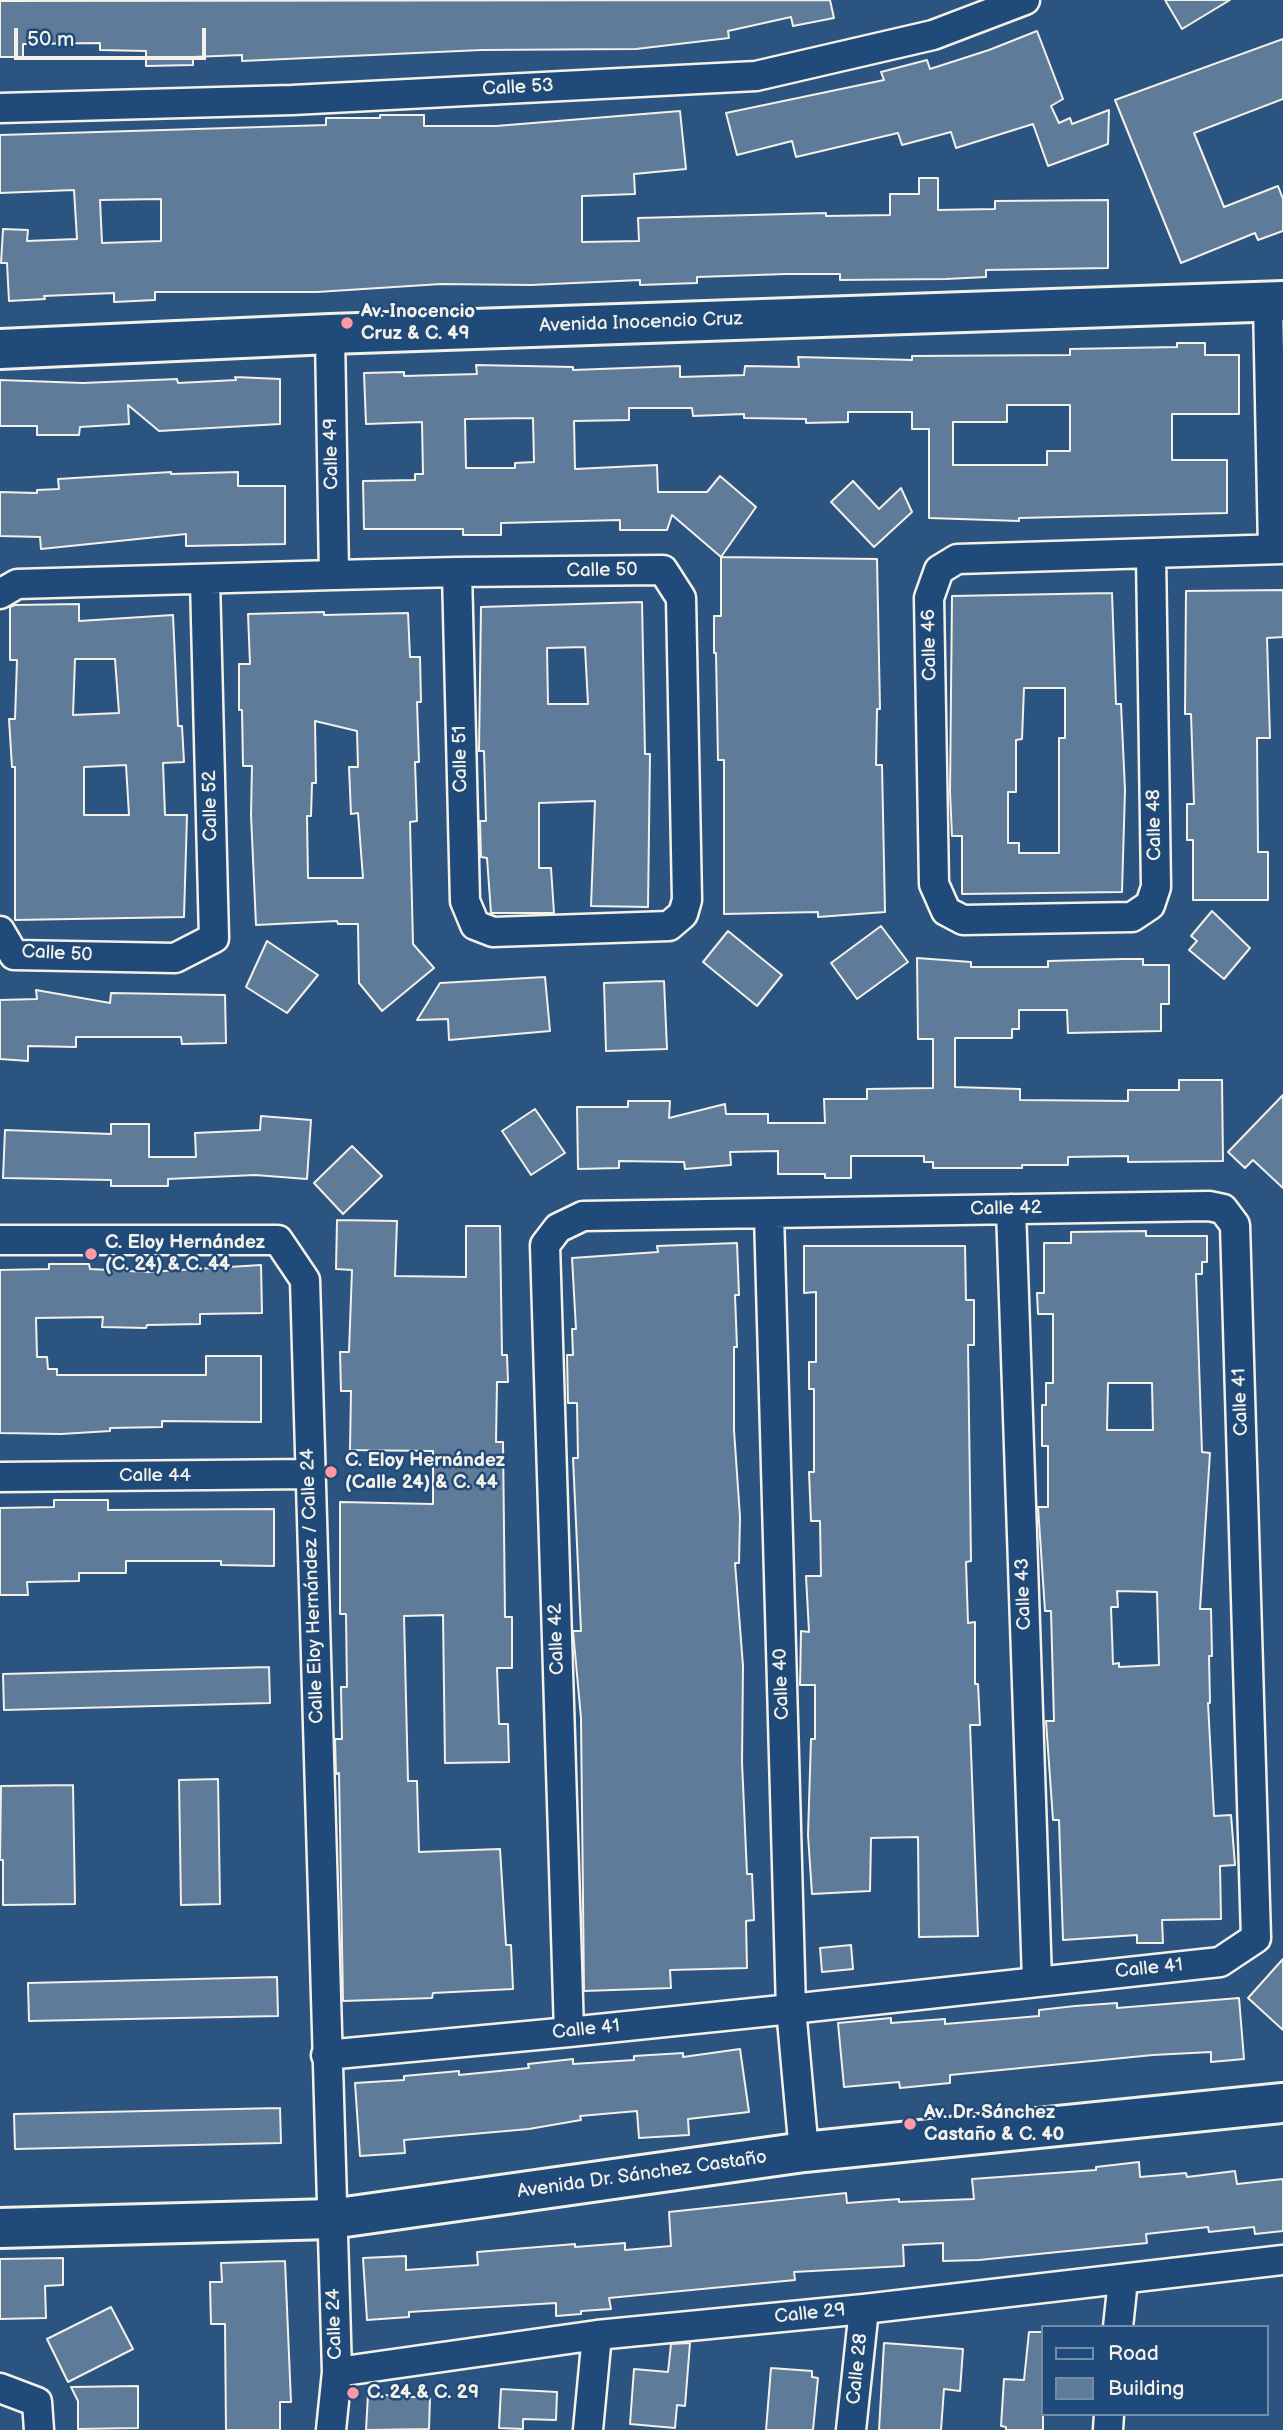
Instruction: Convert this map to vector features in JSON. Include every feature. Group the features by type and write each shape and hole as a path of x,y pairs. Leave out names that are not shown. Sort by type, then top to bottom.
{"street":[{"name":"Calle 53","path":"0,108 292,100 756,76 933,35 1025,0"},
{"name":"Avenida Inocencio Cruz","path":"0,349 330,334 1276,302"},
{"name":"Calle 46","path":"963,920 946,911 934,884 929,598 939,570 957,559 1278,549 1276,302"},
{"name":"Calle 49","path":"330,334 334,575"},
{"name":"Calle 48","path":"963,920 1132,917 1150,905 1156,887 1151,555"},
{"name":"Calle 50","path":"0,594 17,584 457,572 663,570 681,598 687,900 683,915 669,926 493,932"},
{"name":"Calle 51","path":"457,572 465,901 475,925 493,932"},
{"name":"Calle 52","path":"126,957 175,958 214,938 205,580"},
{"name":"Calle 50","path":"0,931 14,955 126,957"},
{"name":"Calle 42","path":"569,2032 545,1245 558,1228 583,1216 1209,1206 1223,1209 1235,1225"},
{"name":"Calle 43","path":"1011,1209 1037,1980"},
{"name":"Calle 40","path":"769,1214 791,2009 804,2152"},
{"name":"Calle 41","path":"326,2055 791,2009 1220,1962 1256,1938 1235,1225"},
{"name":"Calle Eloy Hernández / Calle 24","path":"0,1240 278,1240 304,1280 331,2219"},
{"name":"Calle 44","path":"0,1477 310,1474"},
{"name":"Avenida Dr. Sánchez Castaño","path":"0,2228 331,2219 804,2152 1283,2103"},
{"name":"Calle 24","path":"331,2219 337,2372 331,2430"},
{"name":"Calle 29","path":"337,2372 597,2335 864,2309 1283,2260"},
{"path":"1118,2325 1123,2280"},
{"name":"Calle 28","path":"851,2430 864,2309"},
{"path":"588,2430 597,2335"},
{"path":"0,2388 37,2402 38,2430"}],"building":[{"path":"830,0 834,18 793,26 791,17 728,31 729,38 636,49 481,50 242,61 242,55 193,57 193,65 146,66 146,51 100,50 100,43 23,44 23,57 0,57 0,1"},
{"path":"1165,0 1230,0 1182,29"},
{"path":"1037,31 1063,99 1051,106 1059,123 1070,118 1072,124 1109,110 1108,144 1048,166 1033,124 956,148 951,132 902,145 898,133 796,157 792,141 737,155 726,113 884,80 881,72 927,60 930,69"},
{"path":"1283,39 1283,99 1194,133 1224,207 1278,186 1283,199 1283,231 1258,240 1255,233 1181,263 1115,100"},
{"path":"680,111 686,169 634,174 635,194 582,196 582,242 639,241 638,218 826,213 826,216 890,215 890,194 919,194 919,178 938,178 938,210 995,209 995,201 1108,200 1108,268 986,270 986,277 946,279 840,280 840,274 786,274 697,277 697,283 640,285 640,280 531,285 441,284 317,292 155,292 155,300 114,302 114,293 44,296 45,299 9,301 7,263 1,263 3,229 28,230 27,241 77,239 74,190 0,193 0,135 326,125 326,118 380,118 380,115 424,115 424,126 496,126","holes":["161,199 161,241 102,243 100,200"]},
{"path":"1177,343 1205,343 1205,355 1239,355 1239,414 1172,414 1172,460 1227,460 1227,513 1019,518 1019,521 929,518 929,429 912,429 912,412 848,412 848,422 806,423 806,419 744,418 744,414 693,416 692,408 629,408 629,420 574,421 575,469 657,465 658,492 707,492 720,476 756,507 721,557 672,515 667,530 620,530 620,520 501,523 501,535 463,535 463,529 364,529 363,481 415,480 415,474 423,474 422,422 366,424 364,373 404,372 404,376 477,374 476,365 573,367 573,370 680,366 680,377 744,375 745,366 799,367 798,357 912,360 912,356 1070,355 1070,349 1177,347","holes":["1007,405 1070,405 1070,451 1047,451 1047,465 953,465 953,422 1007,422","533,418 534,462 515,463 515,468 466,468 465,419"]},
{"path":"235,377 280,379 280,424 159,431 128,405 129,424 80,427 79,435 37,435 37,426 0,426 0,380 83,383 177,379 178,383 236,380"},
{"path":"171,472 238,472 238,486 285,486 285,544 186,546 186,534 41,549 40,537 0,536 0,492 37,493 37,490 59,489 58,479"},
{"path":"853,481 879,509 901,488 912,512 874,547 831,502"},
{"path":"721,557 877,559 880,709 877,709 876,765 882,765 885,912 818,917 818,912 724,914 724,760 718,760 714,653 714,616 721,616"},
{"path":"1283,590 1283,637 1267,638 1270,738 1257,738 1258,852 1268,852 1268,900 1193,900 1193,840 1187,840 1187,804 1194,804 1191,714 1185,714 1186,591"},
{"path":"1112,593 1116,704 1121,704 1125,790 1122,892 962,894 962,836 952,836 950,792 952,596","holes":["1024,688 1065,688 1065,738 1059,738 1059,853 1019,853 1019,843 1008,843 1008,792 1016,792 1016,740 1022,739"]},
{"path":"642,602 645,754 650,754 648,907 591,906 595,801 539,803 539,868 551,868 554,913 491,913 487,858 481,857 480,821 486,821 484,751 479,751 481,607","holes":["585,647 588,704 548,704 547,648"]},
{"path":"79,604 79,621 173,615 178,726 182,726 184,762 163,763 165,815 187,815 184,917 15,920 15,767 12,767 9,719 15,719 17,660 10,660 10,607","holes":["75,659 115,659 119,713 73,715","126,765 129,815 84,815 84,767"]},
{"path":"408,613 410,657 420,657 421,702 417,702 417,821 410,822 413,944 434,968 382,1011 359,983 358,924 338,924 337,921 256,925 251,815 252,766 243,766 242,710 239,710 239,664 250,664 248,614","holes":["315,721 357,731 358,767 349,767 351,814 358,813 363,878 308,878 307,816 311,816 312,783 316,783"]},
{"path":"1212,911 1250,948 1224,979 1189,950 1197,941 1191,936"},
{"path":"881,926 908,962 857,999 831,963"},
{"path":"728,931 782,975 757,1006 703,962"},
{"path":"267,941 318,975 287,1013 246,987"},
{"path":"917,958 971,962 971,967 1048,967 1048,961 1123,959 1143,959 1143,965 1169,965 1169,1004 1161,1004 1161,1031 1068,1033 1067,1010 1019,1010 1019,1029 1012,1029 1012,1038 955,1038 955,1087 1020,1089 1020,1100 1128,1101 1128,1090 1179,1090 1179,1080 1222,1080 1223,1161 1128,1162 1128,1156 1068,1157 1068,1165 933,1168 933,1162 924,1162 924,1156 851,1156 851,1178 825,1178 825,1174 778,1174 778,1151 730,1152 731,1165 685,1169 684,1162 619,1161 619,1168 578,1169 577,1107 628,1107 628,1101 670,1101 669,1118 725,1104 726,1114 768,1114 768,1123 825,1123 824,1099 867,1099 867,1089 933,1088 933,1039 918,1039"},
{"path":"545,977 550,1031 449,1040 448,1019 417,1020 440,983"},
{"path":"664,981 667,1049 606,1051 604,983"},
{"path":"36,990 110,1003 111,993 225,995 226,1043 182,1044 181,1037 76,1037 76,1047 28,1046 28,1061 0,1059 0,1000 37,999"},
{"path":"1283,1095 1283,1188 1253,1160 1245,1168 1228,1152"},
{"path":"535,1109 565,1153 531,1175 502,1131"},
{"path":"261,1116 311,1120 307,1179 255,1175 168,1179 168,1186 111,1186 111,1180 3,1178 5,1130 111,1134 111,1124 149,1124 149,1157 196,1157 195,1133 260,1130"},
{"path":"352,1146 382,1176 343,1214 314,1183"},
{"path":"337,1220 397,1221 395,1276 466,1277 466,1226 500,1226 502,1355 507,1355 508,1382 497,1382 496,1442 503,1442 505,1617 512,1617 512,1668 497,1668 499,1724 508,1724 509,1762 445,1763 443,1615 404,1616 408,1781 417,1781 419,1852 500,1849 506,1945 511,1945 513,1989 433,1993 432,1998 343,2001 339,1773 336,1774 335,1739 342,1739 341,1687 347,1687 346,1614 340,1614 340,1502 433,1504 433,1451 350,1450 351,1391 341,1391 340,1352 349,1352 352,1270 336,1269"},
{"path":"1146,1231 1146,1236 1207,1236 1207,1262 1202,1262 1202,1274 1196,1274 1202,1452 1210,1453 1200,1609 1211,1609 1212,1656 1209,1656 1208,1703 1214,1816 1231,1815 1235,1865 1220,1866 1221,1919 1162,1920 1163,1943 1137,1943 1137,1935 1063,1940 1059,1820 1053,1820 1046,1721 1054,1721 1051,1611 1045,1611 1038,1507 1048,1507 1048,1446 1042,1446 1042,1405 1046,1405 1046,1383 1053,1383 1053,1314 1038,1314 1037,1293 1044,1293 1044,1243 1071,1243 1071,1232","holes":["1108,1383 1152,1383 1153,1430 1107,1430","1117,1591 1157,1592 1159,1665 1119,1667 1119,1663 1113,1664 1111,1607 1118,1607"]},
{"path":"737,1243 739,1295 735,1295 737,1347 734,1347 734,1430 740,1517 739,1563 735,1563 743,1666 742,1762 747,1874 752,1874 754,1920 746,1921 747,1968 670,1970 671,1988 584,1991 581,1718 573,1631 581,1631 573,1458 578,1458 577,1403 568,1403 567,1355 573,1355 572,1329 576,1329 572,1258 658,1252 657,1246"},
{"path":"804,1246 965,1246 966,1300 974,1300 974,1345 968,1345 971,1561 966,1562 968,1623 975,1622 975,1684 978,1684 980,1725 970,1725 978,1936 919,1937 918,1837 871,1838 870,1891 812,1894 808,1835 811,1739 815,1739 815,1685 800,1685 801,1631 809,1632 806,1576 821,1576 820,1521 811,1521 809,1472 814,1472 814,1389 809,1389 809,1362 816,1362 816,1292 804,1293"},
{"path":"49,1264 89,1264 90,1269 148,1272 261,1265 262,1313 200,1314 200,1324 147,1325 146,1328 102,1327 103,1317 36,1318 37,1357 47,1357 48,1369 57,1369 57,1375 206,1375 206,1356 261,1356 261,1422 162,1421 162,1427 110,1428 110,1431 61,1434 0,1433 0,1270 49,1269"},
{"path":"54,1500 108,1500 108,1510 274,1509 274,1566 221,1565 221,1561 126,1561 126,1573 79,1573 79,1581 27,1582 28,1595 0,1595 0,1508 54,1507"},
{"path":"269,1667 270,1703 4,1710 3,1674"},
{"path":"218,1779 220,1904 181,1905 179,1780"},
{"path":"73,1785 75,1904 3,1905 3,1860 0,1860 1,1786"},
{"path":"851,1945 853,1969 822,1972 820,1948"},
{"path":"1283,1959 1283,2030 1248,1998"},
{"path":"277,1977 278,2016 29,2021 28,1983"},
{"path":"1239,1998 1244,2059 1211,2062 1211,2052 1153,2055 950,2075 950,2083 900,2088 899,2082 844,2087 838,2023 891,2018 891,2023 945,2019 945,2024 1039,2016 1039,2010 1075,2006 1117,2003 1117,2008"},
{"path":"740,2049 749,2112 688,2119 689,2135 639,2138 637,2111 580,2116 581,2120 529,2129 404,2140 405,2153 360,2156 355,2083 404,2080 404,2076 459,2071 459,2075 529,2068 528,2064 573,2059 573,2064 634,2060 634,2056 683,2053 683,2057"},
{"path":"280,2108 281,2143 15,2149 14,2114"},
{"path":"1139,2162 1140,2177 1186,2173 1187,2177 1235,2171 1237,2184 1283,2179 1283,2231 1255,2234 1254,2227 1209,2232 1208,2227 1146,2234 1147,2243 979,2260 943,2261 943,2243 903,2245 904,2266 794,2272 795,2280 609,2298 611,2309 581,2311 581,2314 556,2316 556,2303 409,2312 409,2317 367,2320 363,2258 406,2256 406,2270 478,2265 477,2252 575,2244 575,2247 625,2243 625,2250 671,2246 669,2212 846,2193 847,2203 899,2199 899,2202 974,2199 972,2179 1096,2170 1096,2167"},
{"path":"63,2258 63,2285 45,2286 46,2318 0,2319 0,2259"},
{"path":"285,2261 291,2402 280,2402 280,2430 226,2430 225,2324 211,2324 210,2282 222,2282 221,2263"},
{"path":"111,2307 133,2349 68,2382 47,2339"},
{"path":"1029,2332 1042,2332 1043,2430 1006,2430 1006,2427 1001,2426 1004,2379 1024,2380"},
{"path":"690,2343 685,2406 677,2405 675,2428 630,2424 634,2369 668,2372 671,2344"},
{"path":"884,2343 963,2349 960,2391 944,2389 941,2430 879,2430"},
{"path":"771,2368 812,2371 812,2377 818,2378 813,2430 766,2430"},
{"path":"138,2386 138,2428 78,2429 78,2401 71,2387"},
{"path":"501,2389 557,2392 556,2420 523,2419 523,2429 499,2428"},
{"path":"368,2394 430,2398 429,2429 366,2430"}],"place":[{"name":"Av. Inocencio Cruz & C. 49","path":"347,323"},
{"name":"C. Eloy Hernández (C. 24) & C. 44","path":"91,1254"},
{"name":"C. Eloy Hernández (Calle 24) & C. 44","path":"331,1472"},
{"name":"Av. Dr. Sánchez Castaño & C. 40","path":"910,2124"},
{"name":"C. 24 & C. 29","path":"353,2393"}]}
